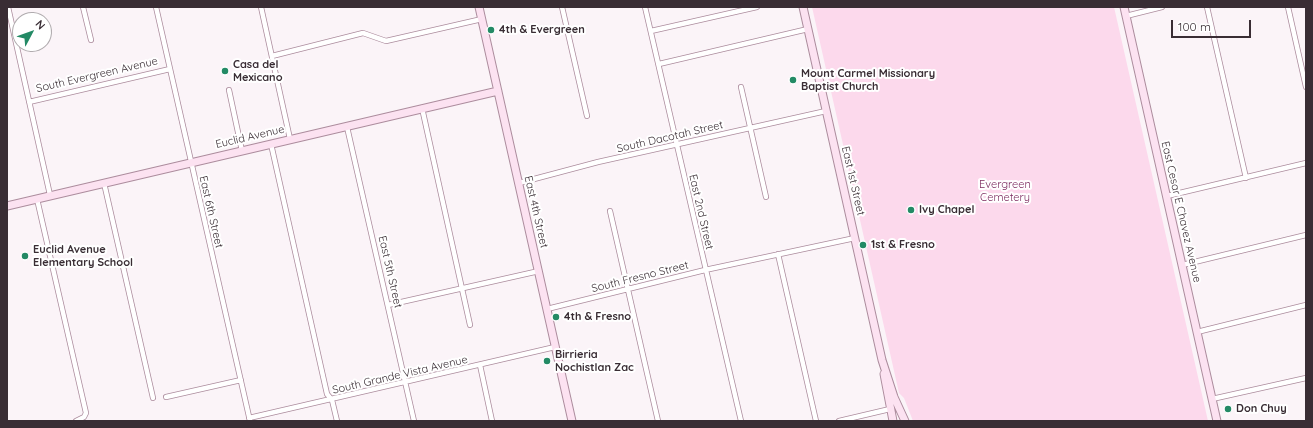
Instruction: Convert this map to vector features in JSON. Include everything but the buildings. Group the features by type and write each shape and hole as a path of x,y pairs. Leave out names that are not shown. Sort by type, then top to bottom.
{"street":[{"path":"8,7 50,195"},
{"path":"83,7 91,40"},
{"name":"East 6th Street","path":"156,7 190,162 250,420"},
{"path":"260,7 290,139"},
{"path":"562,7 587,116"},
{"name":"East 2nd Street","path":"645,7 741,421"},
{"path":"651,31 757,7"},
{"name":"East 1st Street","path":"803,7 882,360 894,397 905,421"},
{"name":"East Cesar E Chavez Avenue","path":"1124,7 1217,421"},
{"path":"1126,16 1162,7"},
{"path":"1206,7 1246,178"},
{"path":"1288,7 1306,87"},
{"name":"East 4th Street","path":"481,8 482,19 572,421"},
{"path":"272,56 362,33 386,41 482,19"},
{"path":"659,64 808,29"},
{"name":"South Evergreen Avenue","path":"29,102 170,69"},
{"path":"740,86 766,197"},
{"path":"228,90 242,151"},
{"name":"Euclid Avenue","path":"7,206 498,91"},
{"path":"422,108 470,325"},
{"name":"South Dacotah Street","path":"519,183 598,162 677,146 826,111"},
{"name":"East 5th Street","path":"347,127 414,421"},
{"path":"271,144 327,394 332,400 337,421"},
{"path":"1167,196 1306,163"},
{"path":"104,183 153,398"},
{"path":"37,199 86,413 84,417 76,421"},
{"path":"610,211 658,421"},
{"path":"1182,264 1306,235"},
{"name":"South Fresno Street","path":"547,309 705,270 855,238"},
{"path":"778,254 816,421"},
{"path":"388,305 538,271"},
{"path":"1197,332 1306,305"},
{"name":"South Grande Vista Avenue","path":"250,420 555,347"},
{"name":"East 1st Street","path":"882,360 885,387 893,421"},
{"path":"480,365 492,421"},
{"path":"1212,399 1306,378"},
{"path":"166,398 241,380"},
{"path":"839,421 890,409"}],"green space":[{"name":"Evergreen Cemetery","path":"812,7 1114,7 1208,421 913,421 904,398 899,393"}],"place":[{"name":"4th & Evergreen","path":"491,30"},
{"name":"Casa del Mexicano","path":"225,71"},
{"name":"Mount Carmel Missionary Baptist Church","path":"793,80"},
{"name":"Ivy Chapel","path":"911,210"},
{"name":"1st & Fresno","path":"863,245"},
{"name":"Euclid Avenue Elementary School","path":"25,256"},
{"name":"4th & Fresno","path":"556,317"},
{"name":"Birrieria Nochistlan Zac","path":"547,361"},
{"name":"Don Chuy","path":"1228,409"}]}
